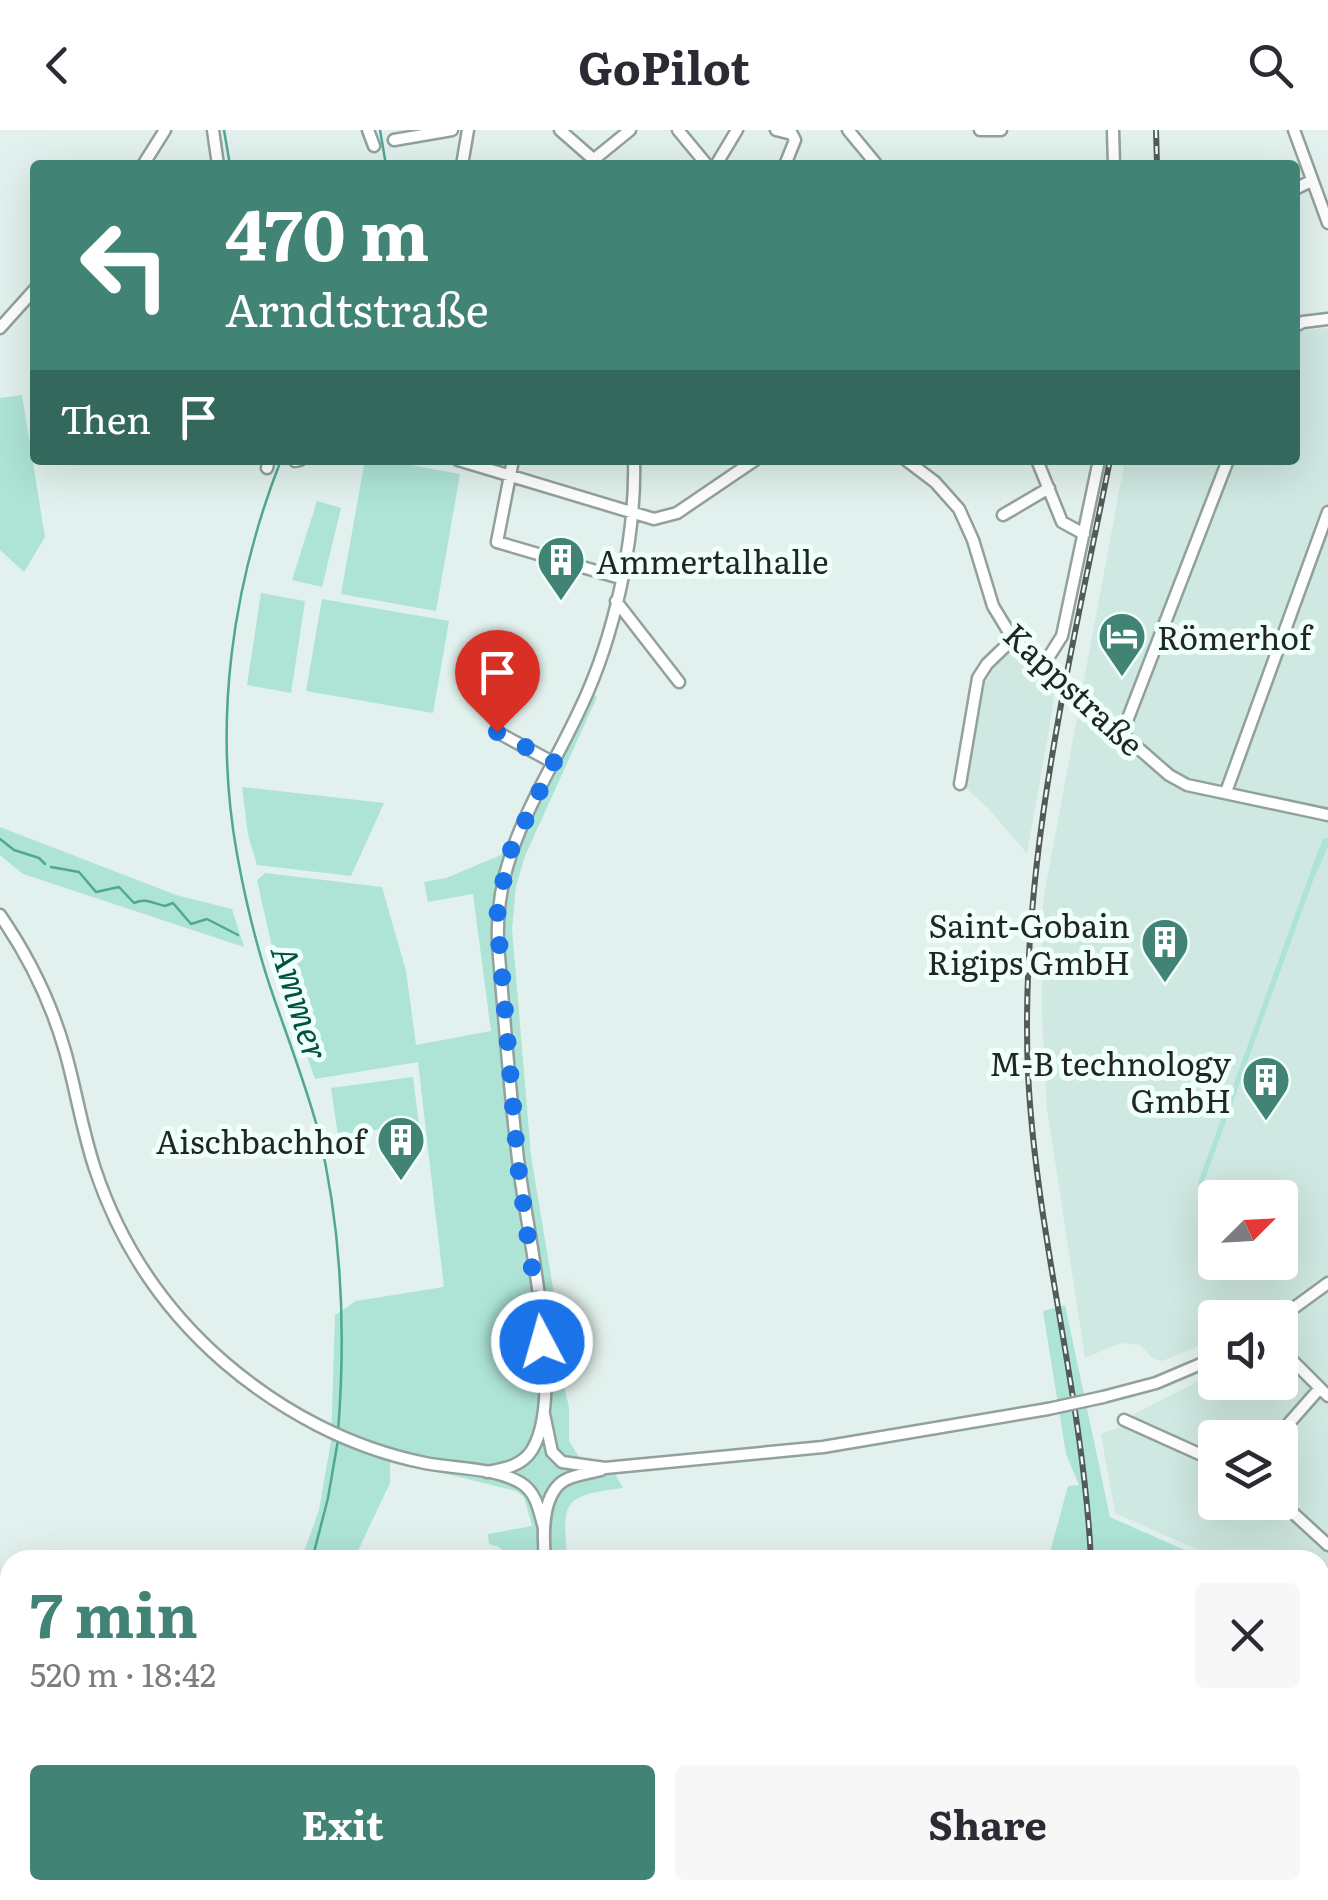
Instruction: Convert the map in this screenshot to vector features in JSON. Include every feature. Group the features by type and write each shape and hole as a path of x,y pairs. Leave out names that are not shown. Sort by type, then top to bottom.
{"street":[{"path":"146,160 164,130"},
{"path":"213,130 217,160"},
{"path":"368,130 374,146"},
{"path":"394,140 452,130"},
{"path":"463,160 468,130"},
{"path":"560,130 591,160"},
{"path":"597,160 630,130"},
{"path":"678,130 703,160"},
{"path":"719,160 737,130"},
{"path":"776,130 792,134 796,140 788,160"},
{"path":"848,130 873,160"},
{"path":"980,130 1001,130"},
{"path":"1113,130 1114,160"},
{"path":"1294,130 1328,223"},
{"path":"1300,187 1312,181"},
{"path":"0,328 30,295"},
{"path":"1300,324 1328,319"},
{"path":"475,465 654,518 677,513 748,465"},
{"path":"512,465 497,542 620,578"},
{"path":"634,465 632,513 606,642 589,689 508,856 497,916 518,1165 540,1319 543,1412 552,1452 562,1462 606,1468 822,1448 1048,1409 1156,1383 1198,1365"},
{"name":"Kappstraße","path":"913,465 935,482 959,509 993,606 1013,639 1169,775 1188,784 1328,815"},
{"path":"1039,465 1062,522 1084,534"},
{"path":"1043,666 1062,636 1098,465"},
{"path":"1119,731 1226,465"},
{"path":"1003,515 1049,488"},
{"path":"1226,792 1328,512"},
{"path":"616,601 679,682"},
{"path":"960,784 978,678 1013,639"},
{"path":"497,732 554,762"},
{"path":"0,915 27,958 52,1013 97,1175 115,1218 143,1270 179,1318 270,1398 326,1430 420,1462 486,1472 522,1484 534,1494 544,1528 545,1550"},
{"path":"1298,1305 1328,1283"},
{"path":"1295,1420 1324,1392 1298,1366"},
{"path":"486,1472 521,1463 531,1452 543,1412"},
{"path":"1124,1420 1198,1453"},
{"path":"531,1452 552,1452"},
{"path":"544,1528 559,1486 562,1462"},
{"path":"521,1463 522,1484"},
{"path":"534,1494 544,1495 606,1468"},
{"path":"1298,1517 1328,1544"}],"shaded area":[{"path":"1300,326 1305,330 1328,328 1328,1550 1198,1550 1115,1513 1101,1434 1124,1426 1134,1414 1198,1382 1198,1400 1298,1400 1298,1300 1198,1300 1198,1346 1162,1361 1153,1359 1140,1345 1121,1343 1085,1358 1047,1108 1042,1015 1043,901 1124,465 1300,465"},
{"path":"1007,652 1020,655 1054,681 1053,707 1027,853 964,786 982,681 997,659"}],"green space":[{"path":"22,395 30,465 33,465 45,537 24,572 0,550 0,398"},
{"path":"364,465 411,465 460,474 436,611 341,594"},
{"path":"317,501 341,508 322,587 292,580"},
{"path":"261,593 305,601 291,693 247,685"},
{"path":"322,599 449,621 433,713 306,691"},
{"path":"586,690 597,697 525,856 516,886 512,929 531,1156 556,1306 561,1372 569,1408 569,1441 581,1460 608,1462 623,1488 589,1494 571,1504 565,1524 567,1550 501,1550 489,1544 488,1534 532,1526 524,1497 516,1491 390,1460 390,1483 358,1550 305,1550 319,1510 331,1441 335,1315 356,1301 444,1287 418,1062 315,1079 278,974 257,880 265,873 382,887 406,971 416,1045 491,1031 473,894 428,902 424,882 446,878 501,855"},
{"path":"242,787 384,803 351,876 257,865 248,835"},
{"path":"0,827 176,895 232,909 244,947 23,874 0,855"},
{"path":"1328,838 1328,847 1205,1180 1199,1180 1317,854 1323,839"},
{"path":"413,1077 419,1124 338,1135 331,1088"},
{"path":"1065,1305 1110,1517 1184,1550 1051,1550 1068,1486 1079,1485 1066,1454 1043,1311"}],"waterway":[{"name":"Ammer","path":"224,130 229,160"},
{"name":"Ammer","path":"380,130 385,160"},
{"name":"Ammer","path":"279,465 264,507 239,605 227,704 230,804 248,910 318,1130 326,1167 337,1242 342,1318 338,1432"},
{"path":"0,839 45,864"},
{"path":"51,867 79,872 96,892 119,887 134,903 173,903 191,924 207,919 238,935"},
{"name":"Ammer","path":"315,1550 338,1440"}],"railway":[{"path":"1156,130 1157,160"},
{"path":"1090,1550 1079,1438 1033,1134 1027,996 1039,841 1064,688 1109,465"}],"place":[{"name":"Ammertalhalle","path":"561,602"},
{"name":"Römerhof","path":"1122,678"},
{"name":"Saint-Gobain Rigips GmbH","path":"1165,984"},
{"name":"M-B technology GmbH","path":"1266,1122"},
{"name":"Aischbachhof","path":"401,1182"}],"route":[{"path":"497,732 554,762 508,856 497,916 518,1165 542,1342"}]}
